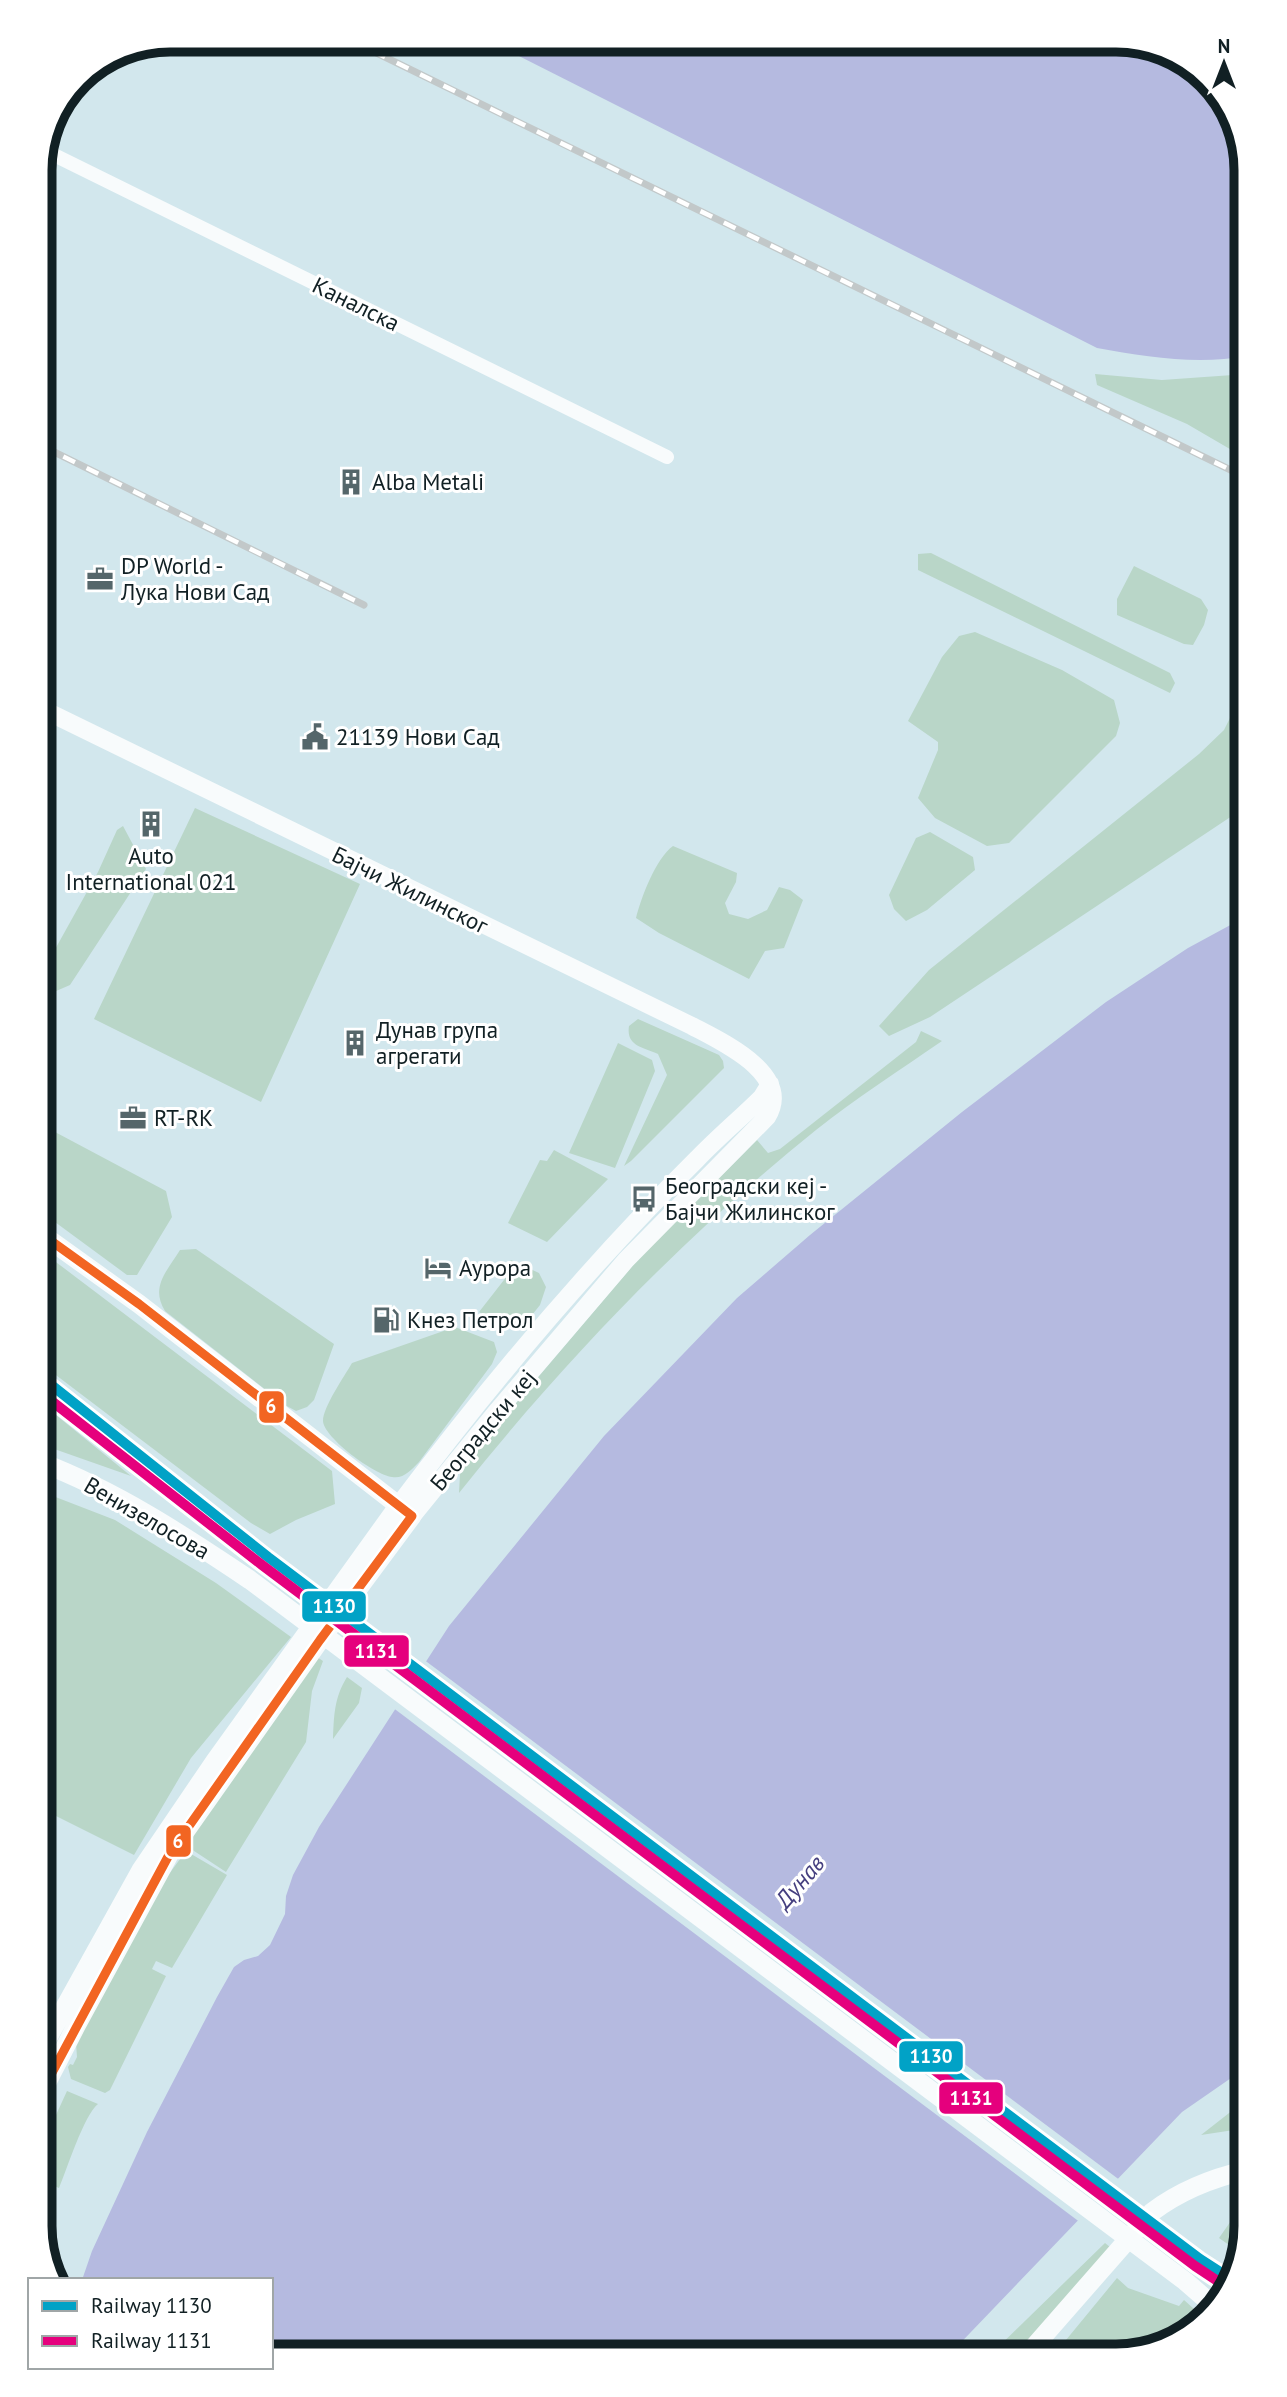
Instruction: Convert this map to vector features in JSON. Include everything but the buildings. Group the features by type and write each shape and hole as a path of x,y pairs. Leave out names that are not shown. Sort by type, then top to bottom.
{"main road":[{"path":"52,1242 139,1304 406,1510"},
{"name":"Венизелосова","path":"52,1468 179,1532 250,1580 1208,2301"},
{"name":"Београдски кеј","path":"52,2030 141,1870 215,1761 406,1510"},
{"name":"Београдски кеј","path":"52,2073 170,1853 320,1640 406,1510"},
{"path":"1036,2344 1153,2212 1178,2194 1202,2182 1235,2173"}],"street":[{"name":"Каналска","path":"54,155 667,457"},
{"name":"Бајчи Жилинског","path":"53,714 692,1026 732,1048 762,1073 770,1084 772,1108 761,1110"},
{"name":"Београдски кеј","path":"406,1510 498,1410 626,1260 761,1110"}],"green space":[{"path":"1095,374 1162,380 1235,375 1235,452 1187,424 1097,385"},
{"path":"931,553 1170,673 1175,683 1170,693 918,570 918,554"},
{"path":"1134,566 1201,599 1208,610 1204,625 1193,645 1184,644 1117,615 1117,599"},
{"path":"975,632 1062,670 1114,700 1120,723 1116,736 1009,843 987,846 935,818 918,798 938,750 938,742 908,721 942,657 959,636"},
{"path":"1235,708 1235,814 930,1017 889,1036 879,1026 929,970 1199,754 1224,730"},
{"path":"195,808 360,884 261,1102 94,1019"},
{"path":"123,826 146,869 70,985 53,993 53,954 98,872 117,830"},
{"path":"930,832 973,857 975,870 927,910 906,921 894,909 889,895 916,838"},
{"path":"673,846 737,873 736,882 725,903 729,914 748,919 767,910 779,887 790,890 803,900 784,948 765,951 749,979 659,933 636,918 655,869"},
{"path":"638,1019 719,1055 724,1068 624,1166 667,1075 658,1054 636,1045 630,1038 629,1026"},
{"path":"921,1031 942,1041 831,1118 719,1213 583,1348 459,1493 460,1474 466,1462 640,1257 757,1140 768,1153 780,1149 916,1042"},
{"path":"618,1043 652,1060 655,1071 615,1168 569,1153"},
{"path":"53,1131 166,1191 172,1217 137,1275 127,1275 52,1220"},
{"path":"554,1150 608,1179 547,1242 508,1223 540,1160 547,1161"},
{"path":"196,1249 334,1344 314,1400 307,1407 296,1411 285,1405 165,1311 159,1294 162,1279 180,1250"},
{"path":"52,1259 332,1471 335,1504 270,1534 251,1523 52,1372"},
{"path":"511,1260 539,1273 546,1287 540,1305 524,1325 505,1328 479,1312 511,1271 507,1266"},
{"path":"455,1327 494,1342 497,1352 492,1364 410,1471 396,1477 384,1475 352,1455 332,1437 323,1421 324,1415 352,1363"},
{"path":"52,1412 131,1476 52,1448"},
{"path":"52,1496 115,1520 216,1583 291,1637 191,1758 134,1855 52,1814"},
{"path":"314,1655 323,1661 312,1691 306,1742 226,1872 185,1845"},
{"path":"347,1677 362,1688 359,1703 333,1739 337,1700"},
{"path":"186,1851 227,1875 172,1968 156,1961 152,1969 166,1976 110,2090 105,2093 71,2079 68,2067 73,2065 77,2057 76,2043 155,1893"},
{"path":"67,2091 98,2104 82,2130 59,2188 52,2185 52,2124"},
{"path":"1235,2108 1235,2130 1201,2135"},
{"path":"1235,2215 1232,2247 1219,2238"},
{"path":"1105,2243 1115,2251 1030,2344 1001,2344"},
{"path":"1117,2278 1128,2288 1179,2306 1184,2300 1197,2312 1162,2336 1139,2342 1063,2344"}],"water":[{"path":"511,52 1124,53 1162,61 1189,78 1189,98 1210,99 1226,125 1232,148 1235,171 1235,358 1191,360 1097,348"},
{"name":"Дунав","path":"1235,923 1235,2075 1182,2112 959,2344 273,2344 273,2278 83,2278 92,2251 147,2132 217,1997 234,1967 244,1960 258,1956 270,1945 285,1914 286,1896 293,1875 319,1827 449,1626 604,1436 737,1298 810,1235 962,1112 1106,1002 1188,948"}],"pier":[{"path":"423,1659 1121,2181 1081,2223 392,1707"}],"railway":[{"path":"375,52 1235,472"},
{"path":"53,451 364,605"}],"rail line":[{"name":"1130","path":"52,1386 268,1557 1224,2274"},
{"name":"1131","path":"52,1402 262,1565 1220,2283"}],"transit line":[{"name":"6","path":"52,1242 139,1304 412,1516 320,1640 170,1853 52,2073"}],"place":[{"name":"Alba Metali","path":"351,482"},
{"name":"DP World - Лука Нови Сад","path":"100,579"},
{"name":"21139 Нови Сад","path":"315,737"},
{"name":"Auto International 021","path":"151,824"},
{"name":"Дунав група агрегати","path":"355,1043"},
{"name":"RT-RK","path":"133,1118"},
{"name":"Београдски кеј - Бајчи Жилинског","path":"644,1199"},
{"name":"Аурора","path":"438,1268"},
{"name":"Кнез Петрол","path":"386,1320"}]}
